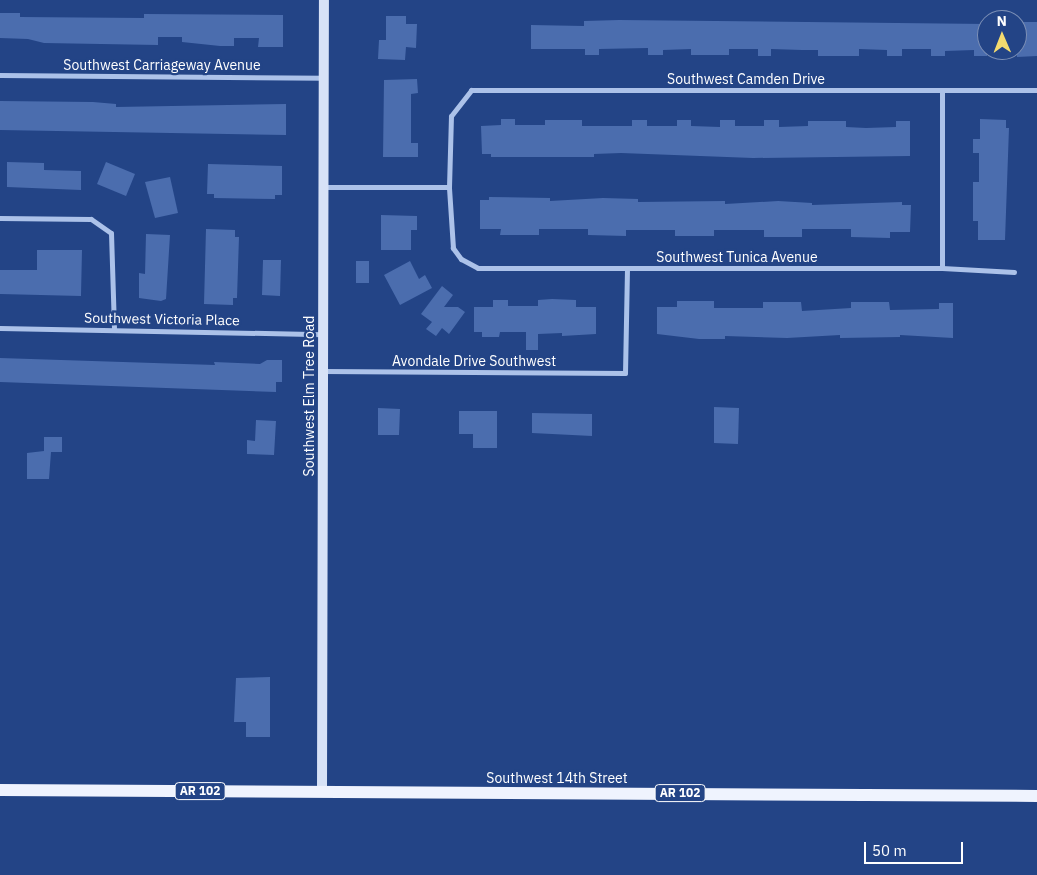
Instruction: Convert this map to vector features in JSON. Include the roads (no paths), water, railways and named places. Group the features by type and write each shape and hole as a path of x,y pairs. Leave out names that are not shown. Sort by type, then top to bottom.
{"main road":[{"name":"Southwest 14th Street","path":"0,790 1037,796"}],"street":[{"name":"Southwest Elm Tree Road","path":"322,791 324,0"},
{"name":"Southwest Carriageway Avenue","path":"0,75 324,78"},
{"name":"Southwest Camden Drive","path":"449,187 451,116 460,101 470,90 1037,90"},
{"path":"942,90 942,268"},
{"path":"324,187 449,187"},
{"name":"Southwest Tunica Avenue","path":"449,187 453,248 461,259 478,268 942,268 1014,272"},
{"path":"0,218 91,219 111,233 114,328"},
{"name":"Avondale Drive Southwest","path":"323,371 625,373 627,268"},
{"name":"Southwest Victoria Place","path":"0,328 114,328 323,334"}]}
